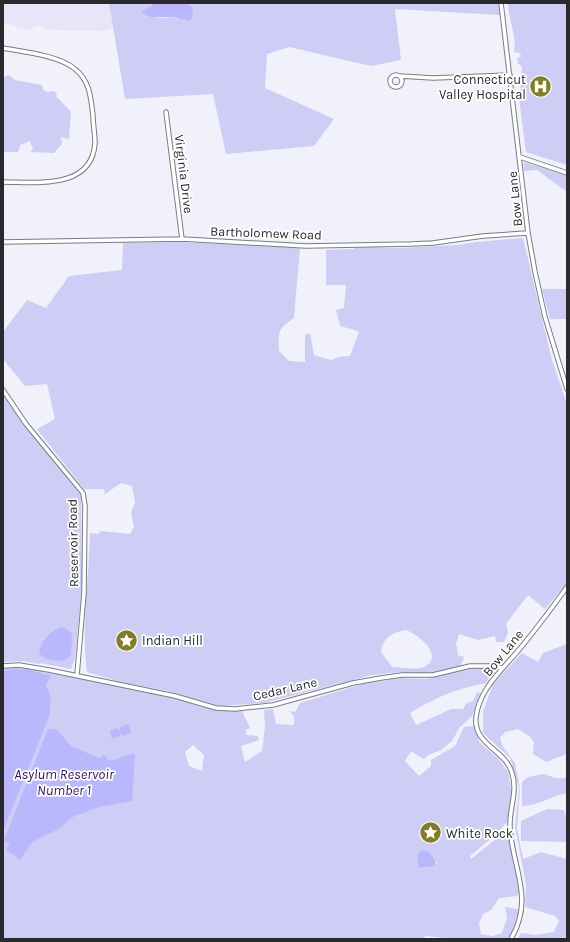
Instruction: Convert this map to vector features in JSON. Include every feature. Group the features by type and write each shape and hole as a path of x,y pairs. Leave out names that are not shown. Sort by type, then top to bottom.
{"street":[{"name":"Bow Lane","path":"501,3 528,233 545,317 567,389"},
{"path":"3,48 60,60 76,69 84,77 90,95 95,143 93,153 88,163 72,177 54,182 3,182"},
{"path":"400,76 433,78 510,75"},
{"name":"Virginia Drive","path":"166,112 182,239"},
{"path":"520,157 567,173"},
{"name":"Bartholomew Road","path":"3,242 182,239 306,246 433,243 483,236 528,233"},
{"name":"Reservoir Road","path":"3,390 26,424 83,493 85,506 84,593 77,675"},
{"name":"Bow Lane","path":"511,939 521,912 522,890 511,842 510,825 515,794 512,773 505,760 484,743 478,731 476,718 486,690 567,587"},
{"name":"Cedar Lane","path":"3,666 19,665 77,675 191,700 216,708 235,709 273,705 353,683 381,678 402,675 433,675 470,666 493,666 502,668"}],"shaded area":[{"path":"3,3 109,3 113,27 103,31 52,30 37,25 30,30 4,23"},
{"path":"109,3 153,3 153,6 141,12 159,18 173,17 177,19 185,3 499,3 500,15 395,9 401,60 371,66 289,47 267,54 265,88 334,119 314,146 226,154 213,94 125,99"},
{"name":"Connecticut Valley Hospital","path":"508,3 567,3 567,165 526,152 518,91 521,90 520,84 525,78 521,75 522,66 518,64 517,58 521,57 520,53 514,52 515,46"},
{"path":"8,75 15,80 42,85 43,90 48,92 54,91 57,93 56,96 71,112 69,139 61,137 62,144 54,153 30,152 33,149 30,141 20,145 18,152 3,152 3,78"},
{"path":"524,162 567,175 567,192 537,170 524,171"},
{"path":"523,238 552,360 567,404 567,583 545,609 528,595 506,624 508,632 504,642 496,642 495,636 478,640 459,634 456,644 458,655 464,657 460,667 437,673 414,674 400,672 372,675 264,703 220,706 168,691 124,683 87,672 85,655 85,620 90,533 98,534 101,531 130,534 134,527 131,513 135,502 132,486 121,483 105,494 104,489 84,489 37,429 55,419 47,384 25,386 3,359 3,332 27,300 46,308 69,276 122,270 123,243 180,242 300,248 294,318 280,331 279,351 289,361 305,362 305,335 310,333 314,355 331,360 339,357 350,356 359,332 340,326 336,310 344,308 346,285 326,285 326,250 354,249 354,247 400,248 457,245","holes":["406,630 411,632 427,645 432,656 431,661 426,666 419,668 392,667 381,652 386,639 397,632"]},
{"path":"542,289 567,289 567,319 550,319"},
{"path":"3,394 81,495 82,585 75,658 71,669 22,661 3,662"},
{"path":"567,644 567,754 546,762 533,754 534,742 529,736 518,729 505,732 500,738 503,747 515,763 520,789 517,828 523,859 541,852 567,859 567,939 517,939 521,933 536,935 554,932 559,921 555,916 525,907 526,884 515,827 519,788 510,758 483,733 483,712 493,684 522,653 538,662 543,653"},
{"path":"9,666 78,677 142,692 168,695 201,707 221,711 242,711 250,728 246,730 246,735 258,736 259,740 241,746 245,762 262,751 265,727 264,710 273,709 276,724 294,725 294,717 290,711 295,712 300,703 362,684 401,678 425,679 462,670 496,666 486,683 446,694 410,713 416,725 451,709 463,709 466,704 473,701 477,692 480,693 472,716 460,727 452,741 441,750 428,755 424,759 411,751 405,761 419,776 431,766 431,760 455,746 464,727 475,726 479,742 498,758 508,772 512,794 507,822 493,837 470,856 471,859 507,830 520,892 517,896 499,898 491,910 483,914 479,924 481,934 492,936 502,933 507,918 505,907 518,909 519,912 509,939 455,939 425,936 424,939 3,939 3,668","holes":["193,745 204,755 202,771 189,766 185,752","426,851 435,859 437,863 434,866 422,868 417,857 420,853"]},
{"path":"544,774 555,778 567,778 567,793 527,806 522,806 522,782 528,777"},
{"path":"547,809 564,810 567,819 567,842 521,841 521,821"}],"water":[{"path":"153,3 189,4 192,7 193,14 190,21 173,17 151,17 141,13 152,6"},
{"path":"60,627 66,628 72,634 71,655 64,661 46,659 39,652 40,648 49,634"},
{"name":"Asylum Reservoir Number 1","path":"12,669 27,669 51,676 46,685 51,704 49,717 3,831 3,672"},
{"path":"129,724 131,733 122,736 120,733 120,736 112,739 110,731 118,728 120,731 120,727"},
{"name":"Asylum Reservoir Number 1","path":"48,729 56,729 71,746 99,758 104,755 108,760 112,760 135,754 132,801 99,807 70,818 61,828 32,842 20,860 6,849 10,845 4,840"},
{"path":"421,850 429,852 436,861 435,866 419,868 417,856"}],"place":[{"name":"Connecticut Valley Hospital","path":"541,86"},
{"name":"Indian Hill","path":"127,640"},
{"name":"White Rock","path":"430,833"}]}
